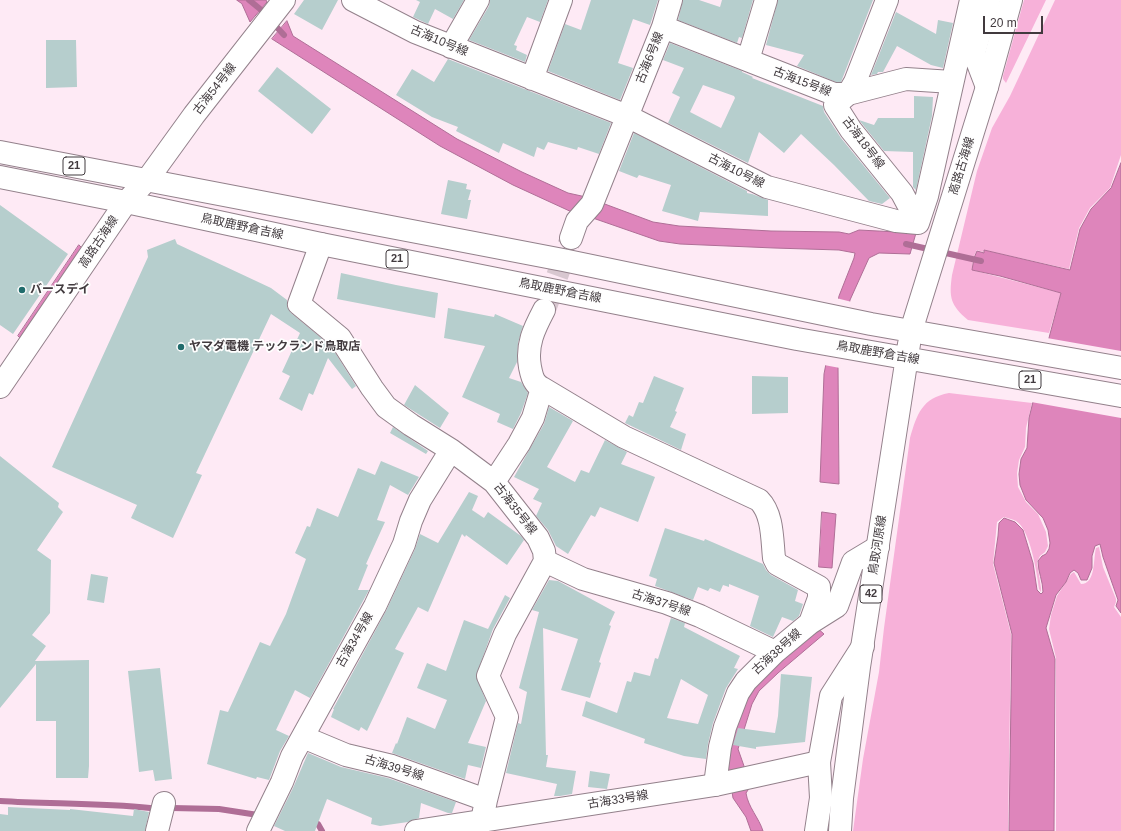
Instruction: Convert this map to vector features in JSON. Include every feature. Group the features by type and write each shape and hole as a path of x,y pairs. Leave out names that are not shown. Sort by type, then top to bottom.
{"street":[{"name":"古海54号線","path":"147,180 194,115 284,0"},
{"name":"古海10号線","path":"353,0 415,32 627,116 767,187 889,219 918,223"},
{"path":"451,47 478,0"},
{"path":"532,79 561,0"},
{"name":"古海6号線","path":"571,238 577,221 592,204 663,27 672,0"},
{"path":"748,60 766,0"},
{"name":"古海15号線","path":"663,27 834,94 848,94 855,82 887,0"},
{"name":"高路古海線","path":"911,331 987,87 1011,0"},
{"path":"971,1 974,53 987,87"},
{"path":"918,223 927,196 971,1"},
{"path":"848,94 906,79 952,82"},
{"name":"古海18号線","path":"848,94 835,105 851,130 902,193 918,223"},
{"name":"21","path":"0,152 674,283 947,338 1121,368"},
{"name":"鳥取鹿野倉吉線","path":"0,177 126,202 321,244 845,348 1121,396"},
{"name":"高路古海線","path":"0,387 126,202 147,180"},
{"name":"古海35号線","path":"321,244 299,304 340,338 386,407 451,450 494,482 538,538 544,550 545,562"},
{"path":"544,310 534,328 530,343 530,372 535,382 542,388 624,437 759,500 768,512 774,558 777,564 819,587 819,598 810,623"},
{"name":"鳥取河原線","path":"840,831 843,790 863,646 911,331"},
{"path":"494,482 519,444 533,418 542,388"},
{"name":"古海34号線","path":"258,831 282,782 292,756 375,606 404,544 411,521 420,500 451,450"},
{"name":"古海38号線","path":"715,785 720,747 725,727 738,693 746,681 775,652 810,623 837,606 853,562 878,547"},
{"path":"476,819 507,717 488,676 505,634 545,562"},
{"name":"古海37号線","path":"545,562 583,579 667,603 700,616 775,652"},
{"path":"816,831 821,798 819,762 831,696 863,646"},
{"name":"古海39号線","path":"303,737 346,755 392,766 476,819"},
{"name":"古海33号線","path":"416,831 476,819 715,785 819,762"},
{"path":"157,831 164,803"}],"shaded area":[{"path":"237,0 266,0 267,2 250,22 242,4"},
{"path":"1024,0 1046,0 1006,83 1003,76"},
{"path":"1055,0 1121,0 1121,155 1110,188 1090,208 1079,228 1069,269 984,250 983,252 977,250 973,258 972,270 1061,293 1049,333 968,320 957,310 954,305 951,289 952,275 977,171 992,128 1010,96"},
{"path":"287,21 293,36 457,139 522,172 568,193 586,197 653,222 679,226 771,231 839,232 849,234 859,230 916,233 910,254 879,253 869,258 850,300 838,366 839,484 820,482 824,374 839,296 855,253 839,250 680,244 659,241 587,216 574,213 513,185 440,146 272,39"},
{"path":"1121,163 1121,613 1116,606 1118,600 1100,544 1095,546 1092,556 1092,568 1087,580 1081,580 1078,573 1074,570 1070,573 1066,582 1056,595 1046,628 1055,659 1054,831 1009,831 1012,634 994,563 999,523 1004,518 1015,522 1023,530 1033,563 1037,590 1041,594 1043,592 1038,561 1049,549 1050,543 1048,530 1043,518 1026,500 1020,485 1019,474 1021,459 1027,448 1029,418 1061,293 972,270 974,258 977,251 984,253 984,250 1070,270 1080,229 1091,209 1111,188"},
{"path":"79,245 82,248 21,339 18,336"},
{"path":"949,393 1032,403 1026,428 1025,447 1019,460 1017,473 1018,487 1026,502 1038,514 1046,532 1048,546 1037,562 1041,592 1039,589 1035,563 1029,542 1021,526 1015,520 1004,517 997,522 993,564 1011,634 1008,831 853,831 863,759 879,672 910,438 915,422 922,408 932,399"},
{"path":"822,512 836,514 832,568 819,567"},
{"path":"1099,547 1103,567 1116,599 1114,607 1121,617 1121,831 1056,831 1056,658 1049,629 1051,615 1057,596 1071,574 1074,572 1081,584 1086,583 1092,576 1096,548"},
{"path":"816,627 824,634 759,691 752,704 738,749 744,766 743,770 748,790 746,793 747,798 763,831 751,831 746,817 733,798 726,754 742,696"}],"pier":[{"path":"836,298 852,302 840,368 824,365"},
{"path":"1047,338 1121,351 1121,418 1031,402"}],"building":[{"path":"304,0 338,0 322,30 294,14"},
{"path":"416,0 464,0 453,19 435,9 428,24 413,17 420,2"},
{"path":"490,0 548,0 540,22 527,17 514,45 517,46 516,50 527,55 525,62 469,40 489,6"},
{"path":"591,0 658,0 650,25 633,19 618,63 633,68 620,100 548,71 565,24 581,30"},
{"path":"683,0 699,0 720,7 722,0 753,0 742,38 739,37 737,43 678,20"},
{"path":"778,0 873,0 841,82 836,82 797,66 804,55 766,45"},
{"path":"896,12 936,34 938,20 953,23 943,68 931,65 897,46 883,72 878,72 877,74 871,75"},
{"path":"46,40 76,40 77,87 46,88"},
{"path":"670,43 742,71 753,77 752,78 823,106 824,112 841,138 890,198 882,204 869,201 801,134 784,153 759,132 748,163 668,123 680,97 672,93 684,68 663,60","holes":["703,85 734,96 735,98 721,128 690,112"]},
{"path":"448,59 611,123 599,154 578,147 577,150 548,142 544,150 537,147 534,157 503,143 499,153 456,131 458,127 432,117 396,95 412,69 434,82"},
{"path":"277,67 331,109 312,134 258,91"},
{"path":"914,96 933,97 932,116 916,190 913,187 913,152 884,151 859,120 874,125 878,118 914,118"},
{"path":"634,133 747,191 747,193 768,200 768,216 700,212 698,221 662,211 671,185 639,175 637,178 619,171"},
{"path":"448,180 467,184 466,189 471,190 468,200 471,200 467,219 441,214"},
{"name":"バースデイ","path":"0,205 68,254 13,334 0,325"},
{"name":"ヤマダ電機 テックランド鳥取店","path":"175,239 177,244 271,288 287,300 287,307 291,313 331,346 356,386 352,389 328,358 313,395 309,393 302,411 279,399 290,376 282,372 300,333 271,314 196,473 202,475 173,538 131,518 137,505 52,467 148,257 147,250"},
{"path":"341,273 438,293 435,318 337,299"},
{"path":"448,308 494,317 495,314 523,326 518,343 517,362 509,378 521,382 528,393 521,413 513,429 497,422 500,414 462,397 485,346 444,338"},
{"path":"654,376 684,388 675,411 677,412 670,427 686,434 681,450 625,423 629,415 633,417 639,402 643,403"},
{"path":"752,376 788,377 788,413 752,414"},
{"path":"415,385 449,413 440,428 404,405"},
{"path":"549,407 573,421 547,467 575,482 581,470 589,473 605,440 627,452 621,464 655,477 638,522 600,507 595,517 591,515 568,554 556,546 548,530 536,516 542,503 533,499 539,489 514,477 544,424"},
{"path":"393,427 428,451 426,454 390,433"},
{"path":"0,456 59,503 58,507 63,512 37,550 51,560 50,613 32,635 46,646 35,661 89,660 88,778 56,778 56,721 36,721 36,664 0,708"},
{"path":"381,461 419,477 408,495 390,485 377,520 385,522 366,564 368,565 358,590 369,590 310,698 295,690 276,730 289,736 280,751 269,780 257,777 256,779 207,764 220,710 228,712 260,642 270,646 286,614 306,559 295,553 307,526 310,527 317,508 338,517 358,468 375,475"},
{"path":"469,492 478,496 472,510 484,518 488,512 521,536 524,540 507,565 466,535 465,537 462,534 428,612 418,607 395,649 404,653 367,731 361,727 359,731 331,717 333,709 386,611 415,549 420,534 438,543"},
{"path":"665,528 704,541 705,539 763,564 771,575 798,590 795,601 803,604 799,616 793,621 782,617 773,637 750,626 759,596 729,584 729,587 723,585 720,592 710,588 708,591 698,587 693,600 655,586 657,579 649,576"},
{"path":"91,574 108,577 104,603 87,600"},
{"path":"549,580 558,581 615,612 609,625 611,626 599,662 601,663 590,698 561,690 578,639 543,628 546,755 548,755 546,767 576,771 572,794 560,796 554,796 557,784 506,773 518,723 521,724 527,692 519,688 539,612 532,610"},
{"path":"505,595 510,598 493,629 476,676 486,701 468,743 486,747 481,768 468,765 465,779 392,753 407,717 435,729 447,700 417,688 427,663 446,671 464,620 488,629"},
{"path":"671,618 685,623 684,627 740,656 734,668 738,669 726,688 713,723 706,759 684,756 644,743 645,739 582,716 586,701 617,713 627,681 631,682 634,672 650,676 655,658 658,659","holes":["681,679 708,695 698,724 667,718"]},
{"path":"160,668 172,779 155,781 153,770 139,772 128,671"},
{"path":"781,674 812,677 805,742 756,747 756,749 733,745 738,728 775,733 778,716"},
{"path":"308,753 341,767 388,778 456,802 452,813 448,813 421,803 419,818 408,822 380,826 371,824 372,818 327,799 315,831 285,831 274,826"},
{"path":"590,771 610,774 607,789 588,787"},
{"path":"8,807 70,809 133,816 134,809 149,812 145,831 0,831 0,814 8,815"}],"waterway":[{"path":"249,0 260,9 284,35"},
{"path":"906,244 981,261"},
{"path":"0,801 112,805 150,808"},
{"path":"172,808 219,809 258,815"},
{"path":"310,821 318,824 322,831"}],"tunnel":[{"path":"546,307 569,243"}],"place":[{"name":"バースデイ","path":"22,290"},
{"name":"ヤマダ電機 テックランド鳥取店","path":"181,347"}]}
